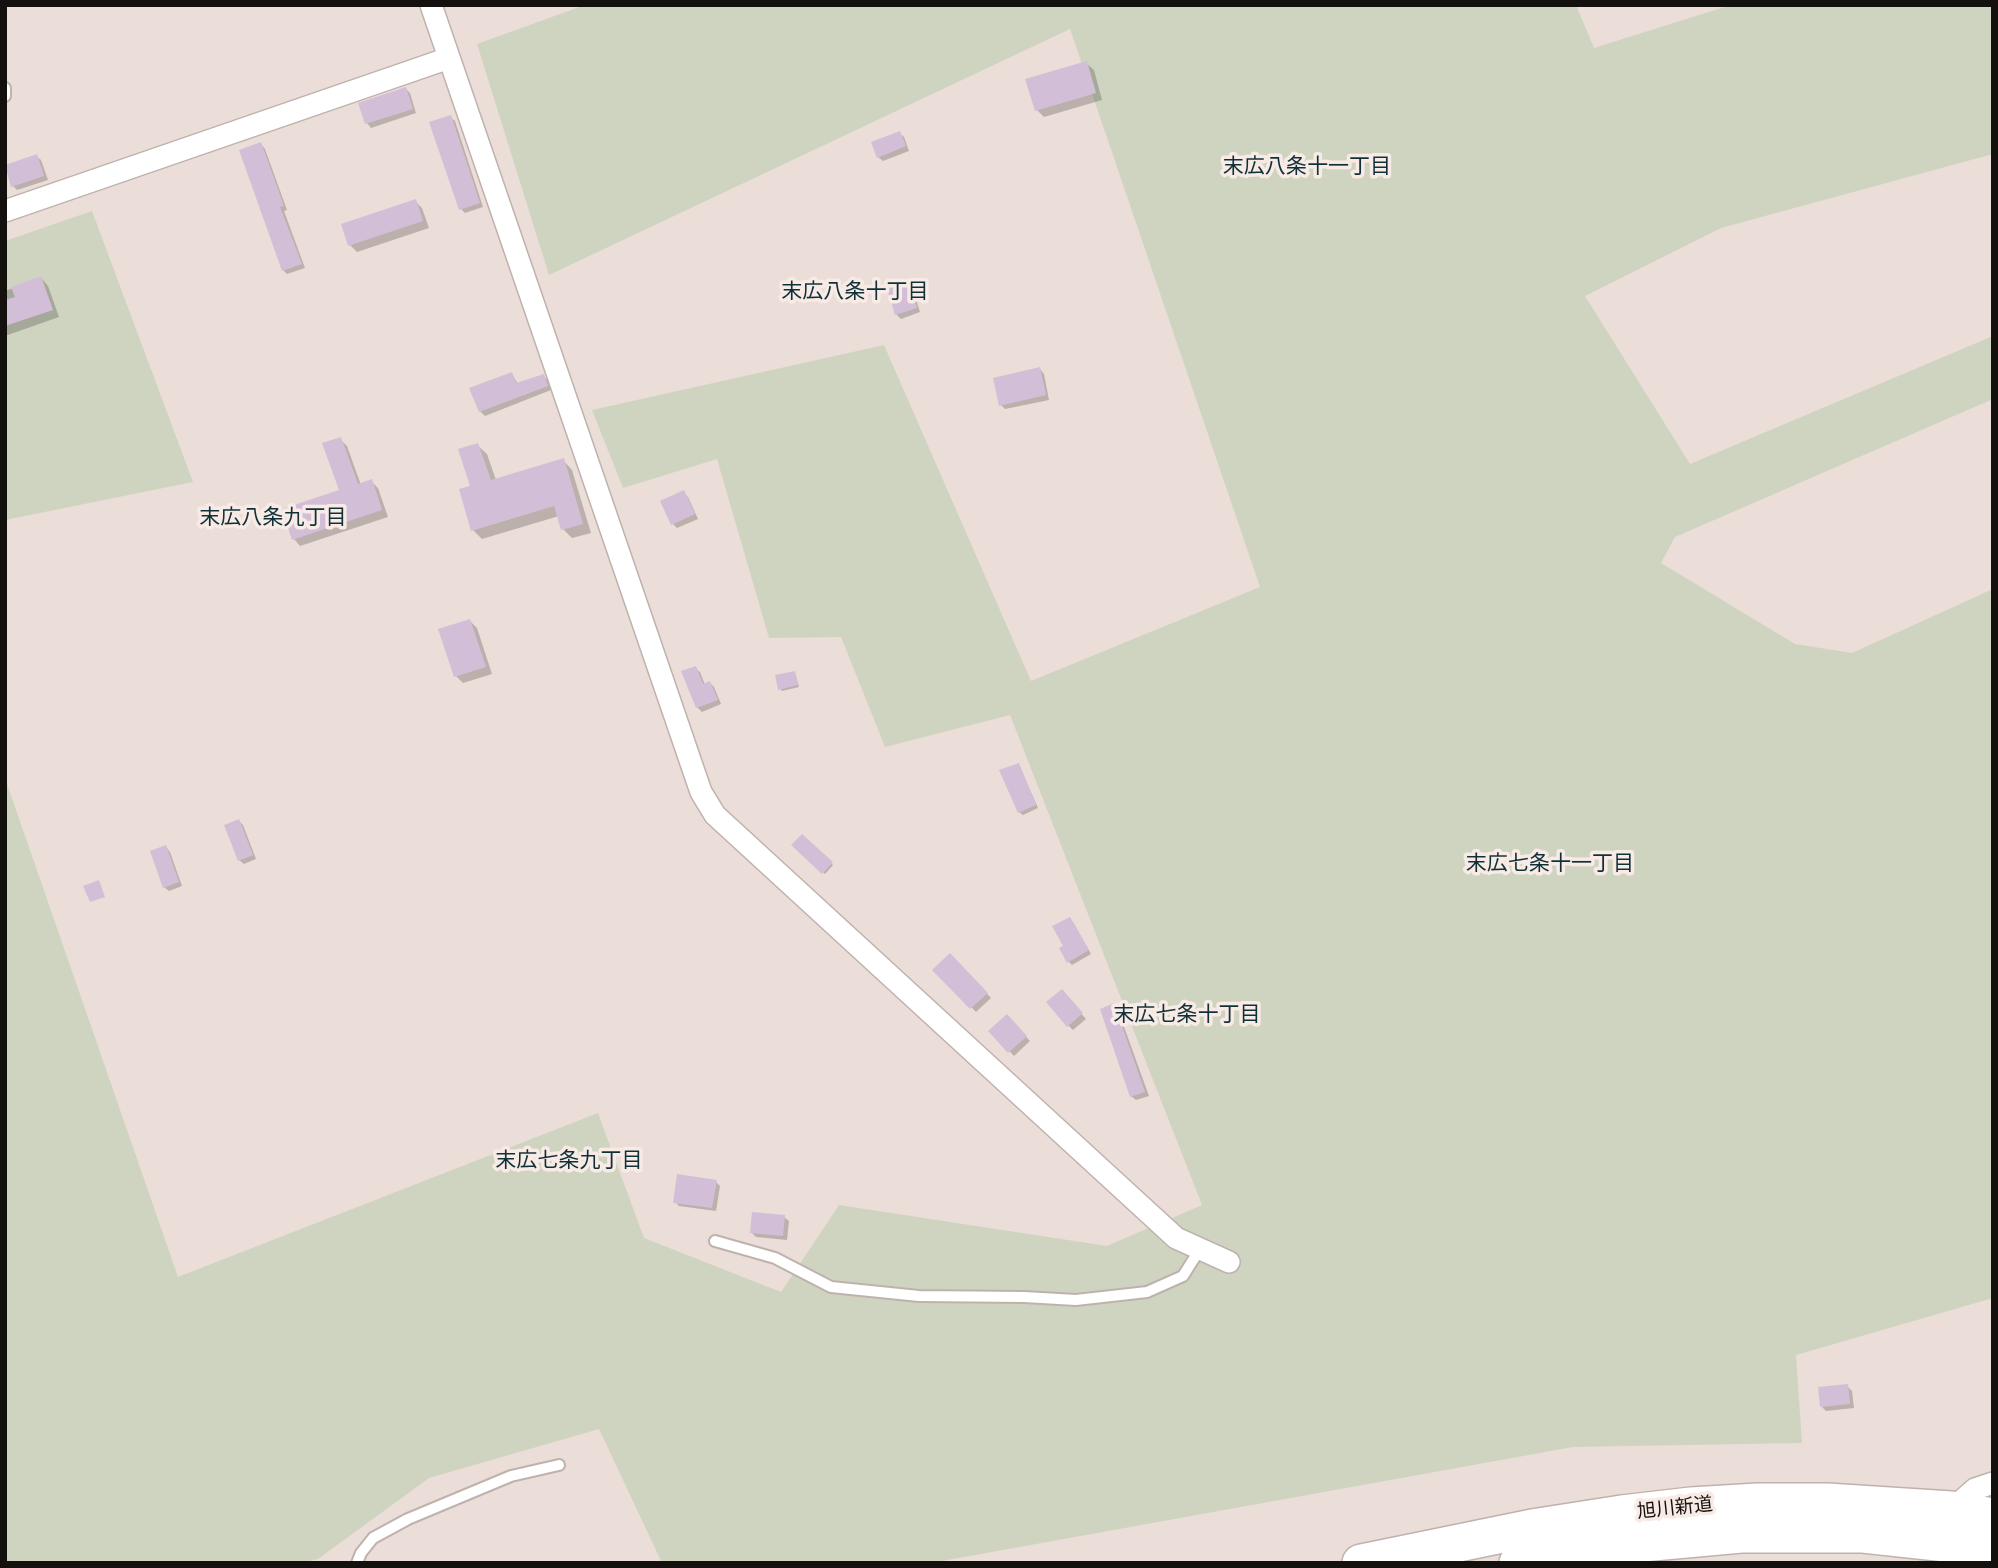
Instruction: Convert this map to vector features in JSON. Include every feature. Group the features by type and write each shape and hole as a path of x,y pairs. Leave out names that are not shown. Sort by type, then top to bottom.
{"highway":[{"name":"旭川新道","path":"1362,1563 1532,1528 1691,1506 1827,1502 1951,1510 1993,1517"},
{"name":"旭川新道","path":"1518,1563 1631,1544 1741,1534 1863,1534 1993,1548"}],"street":[{"path":"431,5 701,792 715,815 1176,1238 1229,1262"},
{"path":"5,211 449,58"},
{"path":"1951,1510 1975,1489 1993,1483"}],"lane":[{"path":"5,88 5,96"},
{"path":"715,1241 775,1258 831,1287 919,1296 1076,1300 1147,1293 1182,1276 1200,1249"},
{"path":"356,1563 373,1538 408,1519 511,1476 559,1465"}],"green space":[{"path":"585,5 1576,5 1594,48 1731,5 1993,5 1993,154 1721,228 1585,296 1690,464 1993,336 1993,399 1675,537 1661,563 1795,644 1852,653 1993,589 1993,1298 1796,1355 1802,1443 1573,1447 931,1563 662,1563 599,1429 429,1478 318,1559 300,1563 5,1563 5,778 178,1277 598,1113 644,1238 781,1292 839,1205 1107,1246 1202,1205 1010,715 885,747 841,637 769,638 717,459 623,488 592,410 884,345 1031,681 1260,587 1070,29 549,275 477,44"},
{"path":"92,211 193,482 5,520 5,241"}],"building":[{"path":"1087,61 1096,93 1035,111 1025,79"},
{"path":"406,87 413,109 365,124 358,103"},
{"path":"451,115 480,203 459,210 429,122"},
{"path":"900,131 906,146 877,158 871,142"},
{"path":"261,142 284,206 280,207 302,264 282,271 239,150"},
{"path":"37,154 44,176 11,187 5,165"},
{"path":"416,199 423,221 348,246 341,224"},
{"path":"41,276 53,310 5,326 5,300 15,297 11,287"},
{"path":"909,281 917,308 895,315 887,288"},
{"path":"1040,367 1046,395 999,406 993,378"},
{"path":"512,372 516,383 544,374 548,386 479,412 469,388"},
{"path":"341,437 358,484 372,479 382,510 292,540 282,509 339,490 322,443"},
{"path":"478,443 491,480 564,458 583,524 561,530 554,506 471,531 459,489 470,486 458,449"},
{"path":"684,490 695,514 671,525 660,501"},
{"path":"470,619 486,667 454,677 438,629"},
{"path":"696,666 703,684 710,681 718,700 696,708 681,671"},
{"path":"795,671 798,685 778,690 775,675"},
{"path":"1019,763 1036,805 1018,813 999,770"},
{"path":"239,819 253,855 238,861 224,825"},
{"path":"802,834 833,862 822,874 791,845"},
{"path":"166,845 179,882 163,888 150,851"},
{"path":"99,880 105,897 90,902 83,886"},
{"path":"1070,917 1089,950 1067,963 1059,948 1063,946 1052,926"},
{"path":"950,953 988,993 970,1009 932,970"},
{"path":"1062,989 1083,1013 1067,1027 1046,1002"},
{"path":"1114,1003 1145,1092 1130,1097 1100,1009"},
{"path":"1007,1014 1027,1036 1008,1053 988,1031"},
{"path":"677,1174 717,1180 712,1208 673,1203"},
{"path":"752,1212 785,1215 783,1236 750,1233"},
{"path":"1848,1384 1850,1404 1820,1407 1818,1387"}],"district":[{"name":"末広八条十一丁目","path":"1307,167"},
{"name":"末広八条十丁目","path":"855,292"},
{"name":"末広八条九丁目","path":"273,518"},
{"name":"末広七条十一丁目","path":"1550,864"},
{"name":"末広七条十丁目","path":"1187,1015"},
{"name":"末広七条九丁目","path":"569,1161"}]}
